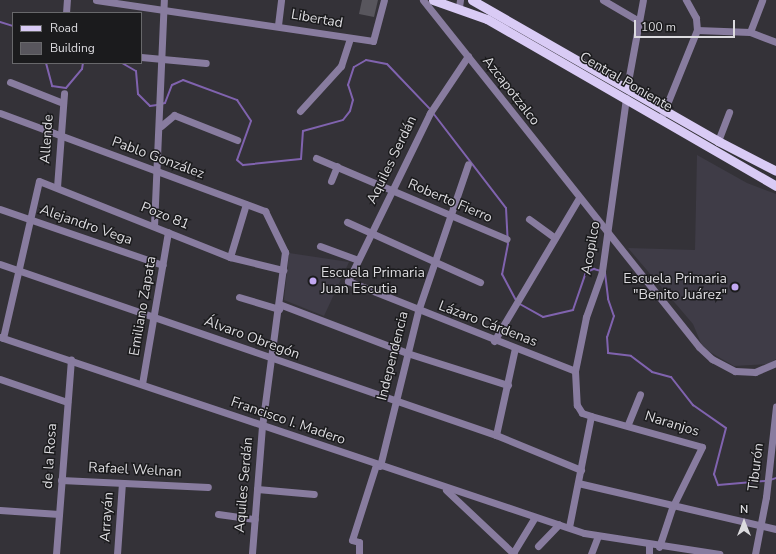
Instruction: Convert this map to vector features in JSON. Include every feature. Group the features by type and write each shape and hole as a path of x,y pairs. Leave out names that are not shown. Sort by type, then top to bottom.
{"main road":[{"name":"Central Poniente","path":"433,0 460,4 661,118 776,186"},
{"name":"Central Poniente","path":"472,0 627,87 718,141 776,171"}],"street":[{"path":"66,12 67,0"},
{"name":"Libertad","path":"96,0 278,25 374,41 384,0"},
{"path":"154,226 161,126 164,0"},
{"path":"278,25 281,0"},
{"name":"Azcapotzalco","path":"423,0 579,198 608,231 712,359 746,372 776,363"},
{"path":"603,0 639,21"},
{"path":"627,87 643,0"},
{"path":"661,118 697,30 696,18 686,0"},
{"path":"750,32 762,0"},
{"path":"697,30 750,32 776,42"},
{"path":"300,111 341,66 350,38"},
{"name":"Aquiles Serdán","path":"348,281 430,113 468,56"},
{"path":"142,57 162,61 206,63"},
{"path":"10,82 63,103"},
{"name":"Allende","path":"57,187 64,93"},
{"name":"Acopilco","path":"591,416 582,413 577,405 575,371 586,317 602,272 626,98"},
{"path":"718,141 729,112"},
{"name":"Pablo González","path":"0,113 62,135 157,173 265,211 285,252"},
{"path":"161,126 174,114 237,140"},
{"name":"Roberto Fierro","path":"316,158 507,239"},
{"name":"Independencia","path":"359,554 359,542 352,540 378,465 418,311 433,262 448,214 468,164"},
{"path":"332,181 337,166"},
{"name":"Pozo 81","path":"30,220 38,181 57,187 230,257 283,270"},
{"path":"494,341 579,198"},
{"path":"230,257 246,204"},
{"name":"Alejandro Vega","path":"0,209 163,265"},
{"path":"529,219 556,238"},
{"path":"2,337 30,220"},
{"path":"347,222 480,282"},
{"name":"Emiliano Zapata","path":"142,384 155,316 168,232"},
{"path":"320,246 358,260"},
{"name":"Aquiles Serdán","path":"252,554 262,426 274,360 285,252"},
{"name":"Álvaro Obregón","path":"0,264 155,316 274,360 496,435 581,470"},
{"name":"Lázaro Cárdenas","path":"348,281 418,311 575,371"},
{"path":"239,297 279,307 407,353 508,385"},
{"name":"Francisco I. Madero","path":"2,337 445,488 535,517 598,536 659,547 719,554"},
{"path":"496,435 515,348"},
{"name":"de la Rosa","path":"56,554 70,360"},
{"path":"0,379 67,402"},
{"path":"628,424 640,394"},
{"name":"Tiburón","path":"755,554 766,497 776,407"},
{"path":"569,527 591,416"},
{"name":"Naranjos","path":"591,416 628,424 702,447 672,508 659,547"},
{"name":"Rafael Welnan","path":"61,480 208,487"},
{"name":"Arrayán","path":"117,554 122,483"},
{"path":"578,483 672,508 759,528 776,529"},
{"path":"445,488 513,554 535,517"},
{"path":"256,489 314,494"},
{"path":"0,510 59,514"},
{"path":"218,514 254,519"},
{"path":"538,546 559,524"},
{"path":"591,554 598,536"},
{"path":"649,545 649,554"}],"shaded area":[{"name":"Escuela Primaria \"Benito Juárez\"","path":"697,155 747,183 776,194 776,359 769,364 734,366 703,348 693,324 628,248 695,250"},
{"name":"Escuela Primaria Juan Escutia","path":"289,253 349,262 324,316 284,300"}],"building":[{"path":"362,0 378,0 374,17 359,14"}],"waterway":[{"path":"0,22 12,26"},
{"path":"161,104 165,103 172,85 183,80 237,100 251,121 237,160 243,165 301,159 303,131 343,120 350,111 353,100 348,85 354,67 366,60 387,64 430,109"},
{"path":"46,64 52,86 66,88 82,69 83,64"},
{"path":"124,64 136,71 138,94 150,106 157,105"},
{"path":"433,113 506,208 508,244 502,274 516,300"},
{"path":"518,303 543,317 573,310 586,272 594,269 601,271"},
{"path":"605,273 608,299 614,316 607,337 608,353 631,356 652,372 671,377 693,405 726,428 714,474 718,485 765,481"},
{"path":"770,480 776,478"}],"place":[{"name":"Escuela Primaria Juan Escutia","path":"313,281"},
{"name":"Escuela Primaria \"Benito Juárez\"","path":"735,287"}]}
